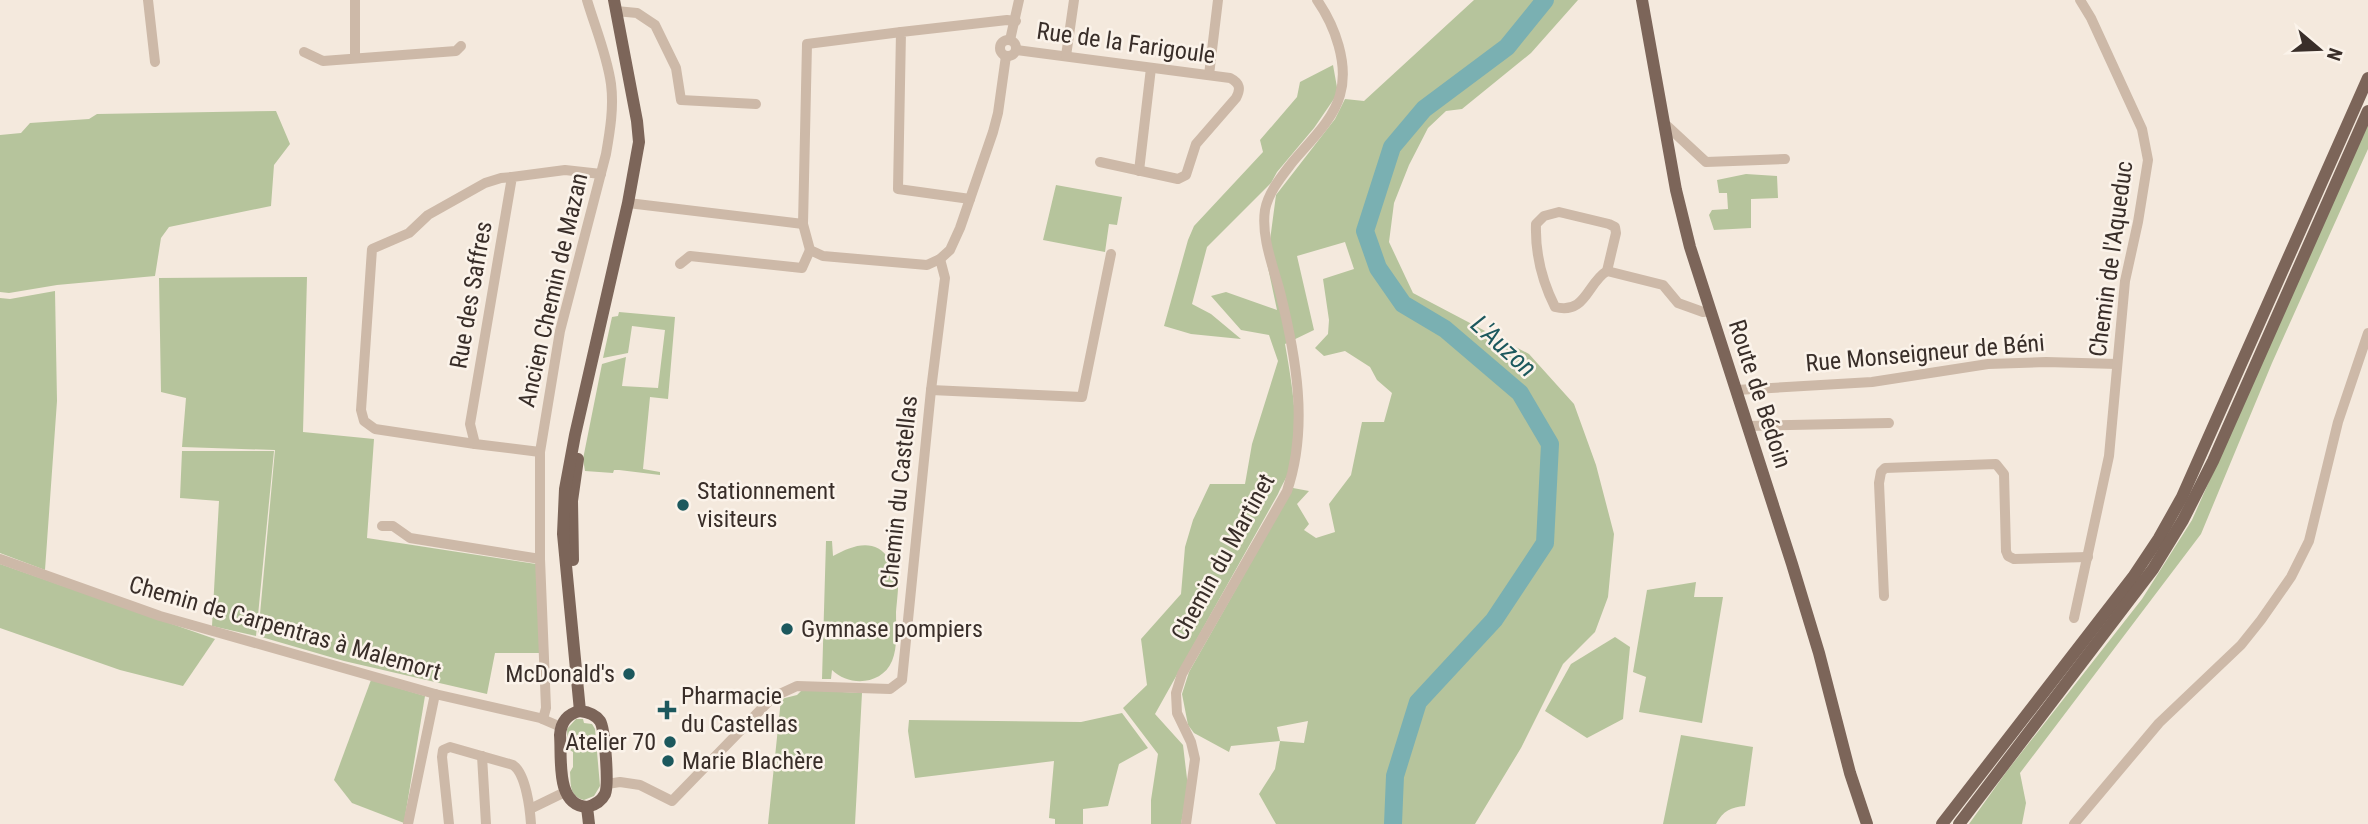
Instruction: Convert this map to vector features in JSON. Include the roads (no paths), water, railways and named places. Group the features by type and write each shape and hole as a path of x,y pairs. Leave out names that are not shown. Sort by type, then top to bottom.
{"main road":[{"name":"Route de Bédoin","path":"1642,0 1676,190 1705,294 1819,653 1844,754 1867,824"},
{"path":"580,711 572,501 589,380 639,142 615,6"},
{"path":"1942,824 2133,577 2159,538 2182,496 2368,78"},
{"path":"1959,824 2153,569 2183,520 2213,461 2368,111"},
{"path":"580,711 592,714 601,723 607,784 601,800 587,807 572,802 565,792 561,727 566,718 580,711"},
{"name":"Route de Bédoin","path":"1858,796 1877,824"},
{"path":"587,807 589,824"}],"street":[{"path":"148,0 155,62"},
{"path":"355,0 355,57"},
{"name":"Ancien Chemin de Mazan","path":"543,719 546,708 540,559 540,452 561,331 601,174 610,127 611,85 606,59 587,0"},
{"path":"1010,40 1019,0"},
{"path":"1066,56 1074,0"},
{"path":"1209,75 1219,0"},
{"name":"Chemin du Martinet","path":"1186,824 1195,759 1191,742 1177,713 1175,693 1182,674 1287,491 1296,455 1297,396 1293,350 1263,226 1266,205 1274,188 1332,113 1340,96 1341,58 1327,14 1317,0"},
{"name":"Chemin de l'Aqueduc","path":"2074,618 2109,456 2125,281 2148,160 2142,129 2091,18 2080,0"},
{"path":"615,6 637,13 655,25 676,68 681,100 756,104"},
{"path":"680,264 690,256 803,268 810,250 803,224 807,44 1016,21"},
{"path":"901,32 898,189 970,199"},
{"path":"1010,40 1015,44 1016,50 1012,55 1006,56 1001,52 1000,46 1004,41 1010,40"},
{"path":"304,52 323,61 456,51 461,46"},
{"name":"Rue de la Farigoule","path":"1016,50 1209,75 1236,81 1240,91 1196,144 1186,175 1178,179 1100,162"},
{"path":"810,250 823,256 927,265 950,250 961,228 998,113 1006,56"},
{"path":"1139,171 1151,68"},
{"path":"1665,124 1706,162 1785,159"},
{"path":"540,452 375,429 364,421 361,410 372,249 409,233 428,215 476,188 501,178 565,170 601,174"},
{"name":"Rue des Saffres","path":"475,444 470,424 512,177"},
{"path":"628,203 803,224"},
{"path":"1607,271 1615,227 1559,212 1544,216 1536,224 1535,244 1545,288 1555,307 1566,310 1577,305 1607,271 1663,285 1674,300 1703,312 1711,311"},
{"path":"931,390 1082,397 1111,254"},
{"name":"Chemin du Castellas","path":"607,784 620,782 639,785 672,801 773,697 786,690 797,686 890,690 902,680 931,390 946,278 940,259"},
{"path":"1686,305 1705,294"},
{"path":"2074,824 2159,723 2241,645 2291,577 2309,541 2338,422 2368,333"},
{"name":"Rue Monseigneur de Béni","path":"1736,390 1872,382 1988,364 2118,364"},
{"path":"1748,426 1889,423"},
{"path":"1884,596 1879,483 1881,472 1885,468 1996,464 2004,474 2008,556 2014,559 2088,557"},
{"path":"382,526 393,526 410,538 540,559"},
{"name":"Chemin de Carpentras à Malemort","path":"0,559 160,616 435,694 543,719 561,727"},
{"path":"408,824 435,694"},
{"path":"449,824 443,750 450,747 519,769 530,808 531,824"},
{"path":"482,756 486,824"},
{"path":"530,808 565,792"}],"waterway":[{"name":"L'Auzon","path":"1393,824 1395,776 1418,702 1494,620 1545,543 1550,444 1520,393 1445,329 1403,304 1378,268 1365,231 1392,147 1424,109 1507,47 1545,0"}],"place":[{"name":"Stationnement visiteurs","path":"683,505"},
{"name":"Gymnase pompiers","path":"787,629"},
{"name":"McDonald's","path":"629,674"},
{"name":"Pharmacie du Castellas","path":"667,710"},
{"name":"Atelier 70","path":"670,742"},
{"name":"Marie Blachère","path":"668,761"}]}
